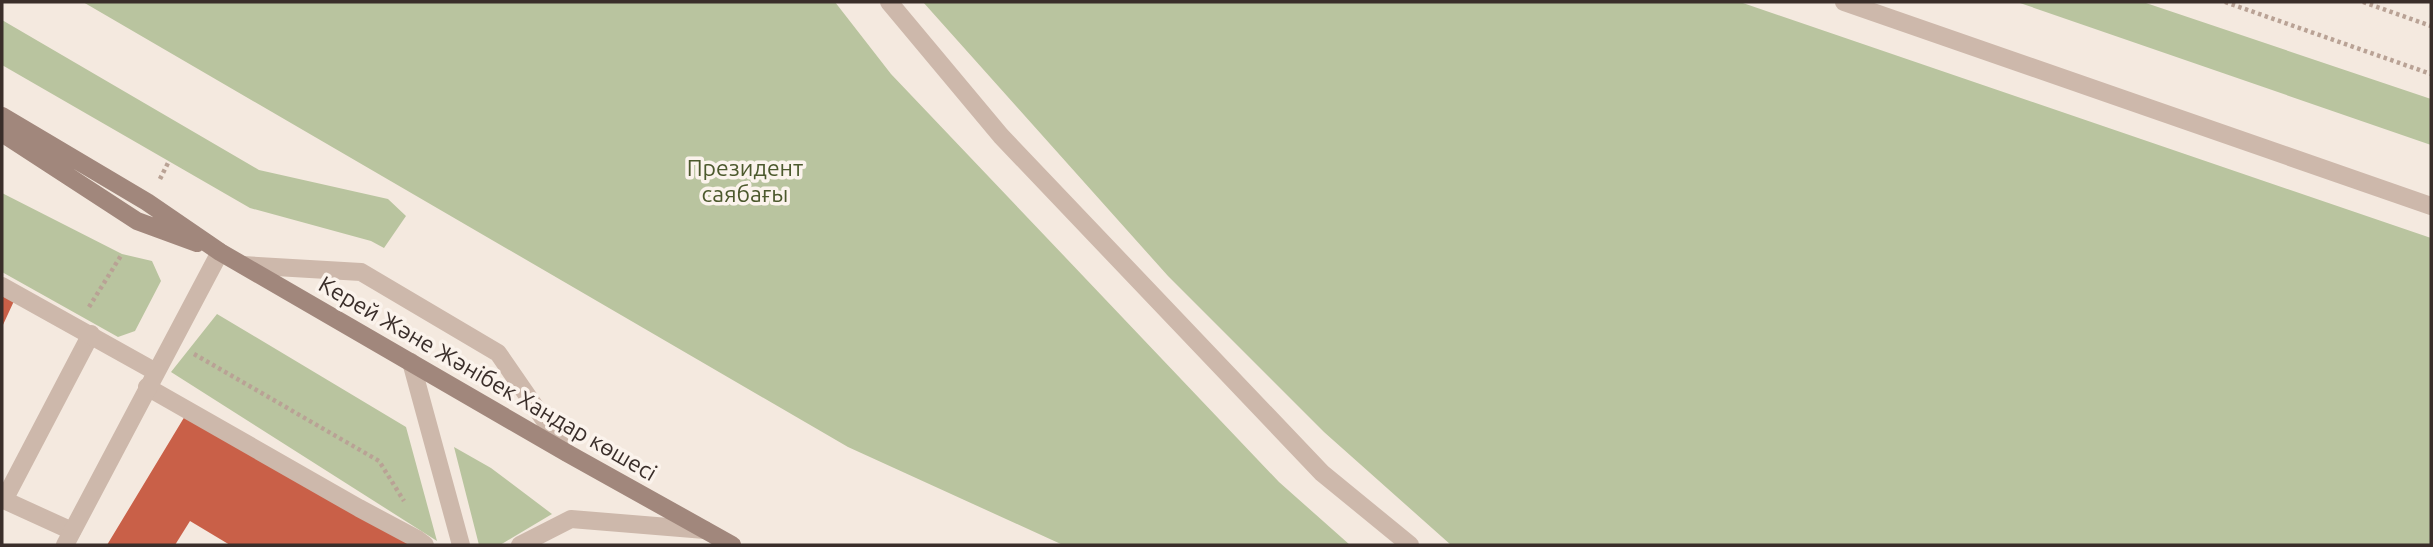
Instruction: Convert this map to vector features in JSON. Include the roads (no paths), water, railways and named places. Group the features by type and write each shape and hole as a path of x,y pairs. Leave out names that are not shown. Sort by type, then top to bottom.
{"main road":[{"name":"Керей Және Жәнібек Хандар көшесі","path":"2,116 147,202 220,252 567,453 733,545"},
{"name":"Керей Және Жәнібек Хандар көшесі","path":"2,133 137,222 220,252"}],"street":[{"path":"889,2 1000,136 1312,463 1410,545"},
{"path":"1844,2 2431,206"},
{"path":"84,331 3,500 69,538 220,252"},
{"path":"243,265 361,272 498,353 567,453"},
{"path":"2,286 84,331 152,379 359,508 425,545"},
{"path":"411,362 461,545"},
{"path":"520,545 571,519 705,530"}],"park label":[{"name":"Президент саябағы","path":"745,180"}]}
